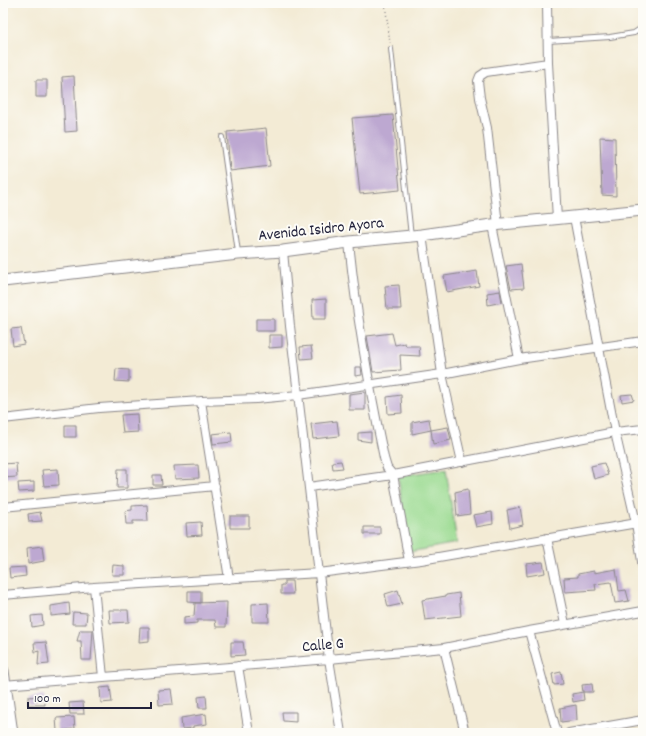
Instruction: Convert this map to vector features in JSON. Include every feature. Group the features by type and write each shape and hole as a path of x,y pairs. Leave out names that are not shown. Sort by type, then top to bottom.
{"street":[{"path":"547,3 548,63 557,218"},
{"path":"519,359 495,225 487,128 480,98 478,81 480,76 486,72 548,63"},
{"name":"Avenida Isidro Ayora","path":"3,281 238,254 283,251 557,218 643,210"},
{"path":"574,217 615,432 639,522 643,568"},
{"path":"422,235 442,374 462,462"},
{"path":"349,242 354,288 369,384 384,458 387,468 394,475 409,561"},
{"path":"283,251 290,326 329,660 341,733"},
{"path":"3,419 99,408 256,399 298,395 442,374 519,359 643,341"},
{"path":"201,401 229,579"},
{"path":"309,487 394,475 615,432 643,429"},
{"path":"3,507 215,486"},
{"path":"3,595 94,587 319,573 409,561 639,522"},
{"path":"547,538 565,624"},
{"path":"94,587 102,677"},
{"name":"Calle G","path":"4,685 329,660 444,648 565,624 643,611"},
{"path":"529,631 556,733"},
{"path":"444,648 465,733"},
{"path":"238,666 249,733"},
{"path":"3,671 12,733"},
{"path":"569,733 643,720"}],"lane":[{"path":"548,41 610,37 634,33 643,28"},
{"path":"391,49 411,236"},
{"path":"222,138 238,254"}],"path":[{"path":"385,3 391,49"}],"green space":[{"path":"446,469 457,543 409,552 398,476"}],"building":[{"path":"74,76 77,131 65,132 62,77"},
{"path":"36,80 47,80 47,97 36,97"},
{"path":"393,115 400,190 360,194 352,118"},
{"path":"266,128 270,166 230,171 227,132"},
{"path":"600,137 615,138 616,196 602,195"},
{"path":"521,264 524,288 511,289 506,266"},
{"path":"477,271 479,286 447,292 444,276"},
{"path":"399,285 401,309 387,309 385,286"},
{"path":"500,291 502,302 488,305 487,293"},
{"path":"326,299 326,319 313,319 312,300"},
{"path":"256,319 274,319 274,331 256,331"},
{"path":"21,328 24,344 13,346 11,329"},
{"path":"392,333 395,345 405,343 406,346 419,346 420,356 400,355 401,370 373,372 367,336"},
{"path":"269,335 282,335 282,347 269,348"},
{"path":"311,346 313,358 301,359 300,347"},
{"path":"355,367 361,367 362,375 355,376"},
{"path":"116,369 129,370 129,382 115,381"},
{"path":"365,392 365,410 349,410 349,394"},
{"path":"632,394 634,400 622,402 621,395"},
{"path":"401,395 402,413 388,414 387,397"},
{"path":"137,414 138,432 123,433 121,415"},
{"path":"429,419 431,430 412,434 412,422"},
{"path":"337,421 339,436 313,439 311,424"},
{"path":"65,425 76,425 76,437 65,437"},
{"path":"448,427 451,440 433,444 431,430"},
{"path":"231,432 232,442 213,444 212,434"},
{"path":"371,432 371,442 358,440 358,433"},
{"path":"341,461 343,468 333,469 332,462"},
{"path":"16,463 17,477 3,478 3,464"},
{"path":"604,463 608,475 594,479 591,466"},
{"path":"198,465 199,478 175,479 174,466"},
{"path":"58,469 59,485 44,486 42,470"},
{"path":"118,469 127,469 127,488 117,488"},
{"path":"153,475 161,475 162,485 153,485"},
{"path":"34,482 34,491 19,492 18,483"},
{"path":"468,489 470,514 457,516 455,492"},
{"path":"147,505 148,521 133,521 133,524 126,524 125,511 132,510 132,506"},
{"path":"520,507 523,525 510,528 507,510"},
{"path":"40,512 42,521 29,522 28,514"},
{"path":"492,512 493,524 476,527 473,515"},
{"path":"230,516 249,516 249,528 230,528"},
{"path":"201,522 202,535 187,536 186,523"},
{"path":"364,527 380,527 380,534 364,534"},
{"path":"42,546 44,561 28,564 27,548"},
{"path":"543,562 545,573 527,576 526,564"},
{"path":"113,565 124,566 124,575 112,575"},
{"path":"25,567 26,576 10,578 9,568"},
{"path":"616,569 619,591 626,590 629,601 615,603 611,582 595,584 596,590 565,592 564,578 578,577 578,574 594,571 594,573"},
{"path":"285,581 292,581 293,594 281,594 281,585 285,585"},
{"path":"398,590 402,604 388,607 385,594"},
{"path":"188,591 201,591 201,603 188,602"},
{"path":"459,593 461,616 425,620 422,600"},
{"path":"227,602 226,627 216,627 215,620 197,620 197,623 184,624 184,617 194,616 195,603"},
{"path":"69,603 70,614 51,616 51,606"},
{"path":"268,603 269,622 252,622 252,604"},
{"path":"109,610 128,610 129,622 110,623"},
{"path":"73,612 87,613 86,624 72,624"},
{"path":"42,615 43,625 32,627 31,616"},
{"path":"140,627 149,627 149,641 139,642"},
{"path":"80,630 93,630 91,660 82,660 81,641 77,641"},
{"path":"46,642 49,664 38,665 39,651 35,652 34,643"},
{"path":"231,642 243,642 245,655 231,656"},
{"path":"561,672 563,684 554,685 552,674"},
{"path":"592,684 593,692 583,692 582,685"},
{"path":"110,687 112,702 101,703 100,688"},
{"path":"171,689 173,704 159,705 158,690"},
{"path":"583,692 584,700 573,702 572,694"},
{"path":"44,696 45,705 28,705 28,697"},
{"path":"206,696 207,708 199,708 198,697"},
{"path":"83,702 84,714 70,714 69,703"},
{"path":"576,705 577,720 561,722 560,708"},
{"path":"282,712 296,712 296,722 283,721"},
{"path":"206,714 207,724 182,729 181,718"},
{"path":"74,717 75,729 57,731 56,718"}]}
